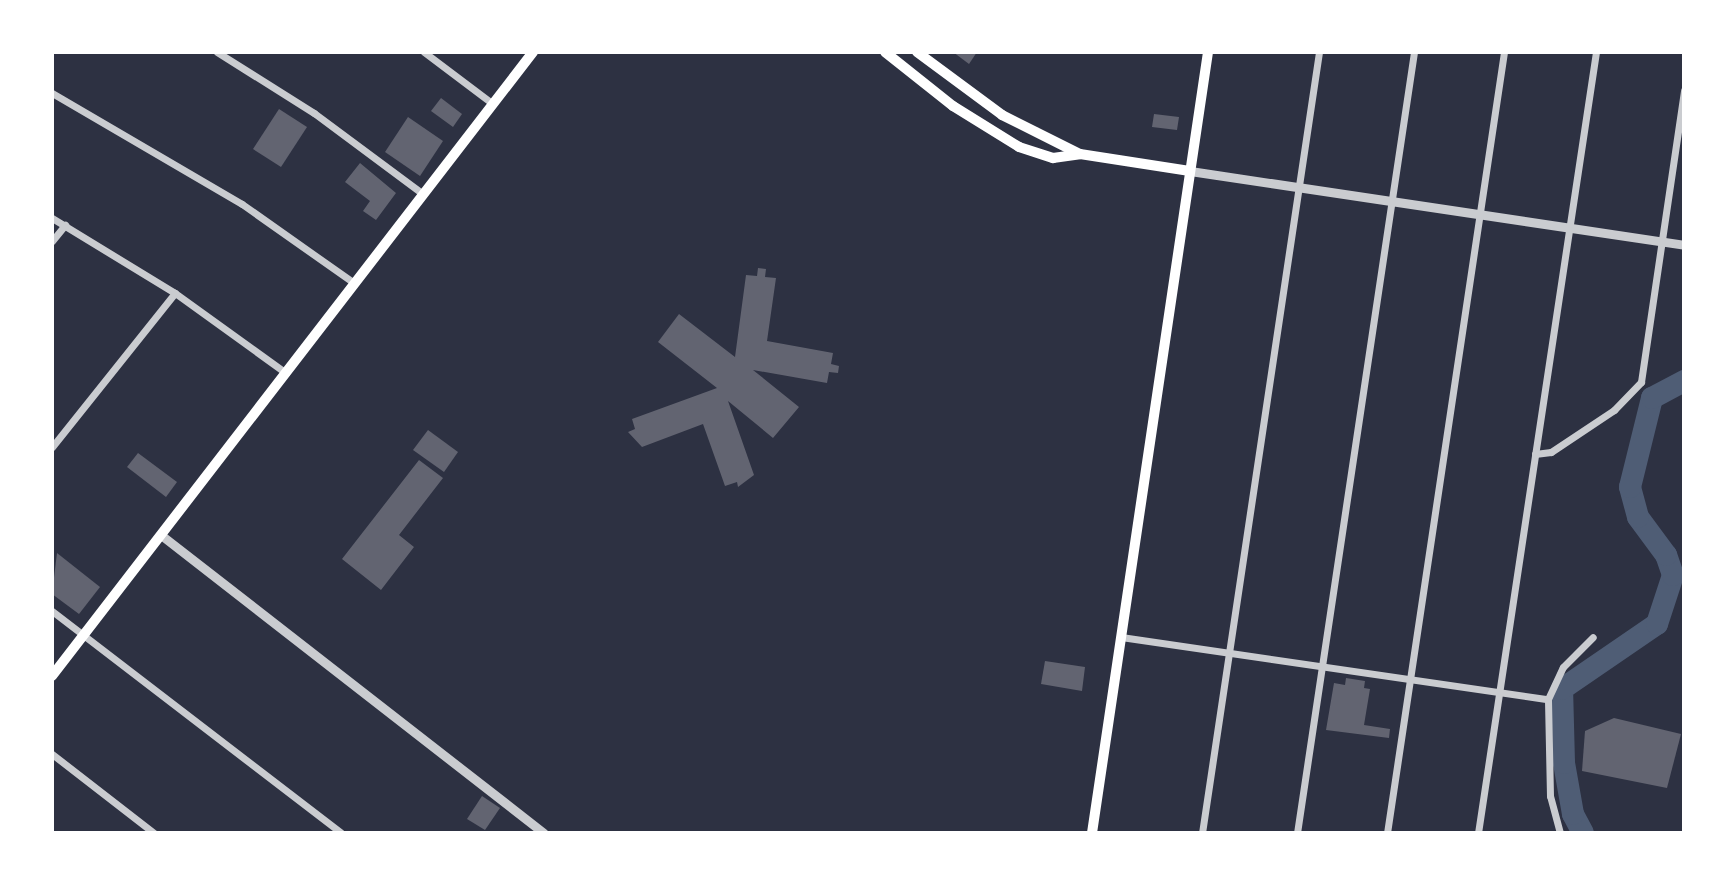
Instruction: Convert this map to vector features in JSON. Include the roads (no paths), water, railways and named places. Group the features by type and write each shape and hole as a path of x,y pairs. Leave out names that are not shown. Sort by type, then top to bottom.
{"main road":[{"path":"52,676 533,52"},
{"path":"885,52 953,106 1019,147 1060,159 1080,154"},
{"path":"917,52 1002,115 1080,154 1190,171"},
{"path":"1092,833 1208,52"}],"street":[{"path":"217,52 314,113 423,194"},
{"path":"424,52 493,104"},
{"path":"1202,833 1319,52"},
{"path":"1297,833 1414,52"},
{"path":"1387,833 1504,52"},
{"path":"1478,833 1596,52"},
{"path":"1535,454 1551,452 1638,389 1684,90"},
{"path":"52,93 242,204 354,283"},
{"path":"1190,171 1480,218 1684,245"},
{"path":"52,218 175,293 286,373"},
{"path":"52,241 65,225"},
{"path":"52,447 175,293"},
{"path":"161,535 530,829 544,833"},
{"path":"52,611 341,833"},
{"path":"1121,637 1411,676 1548,699"},
{"path":"1560,833 1550,796 1548,699 1563,667 1593,637"},
{"path":"52,754 154,833"}],"waterway":[{"path":"1583,833 1573,814 1564,763 1562,689 1657,624 1673,575 1666,555 1638,517 1630,487 1652,398 1684,381"}]}
